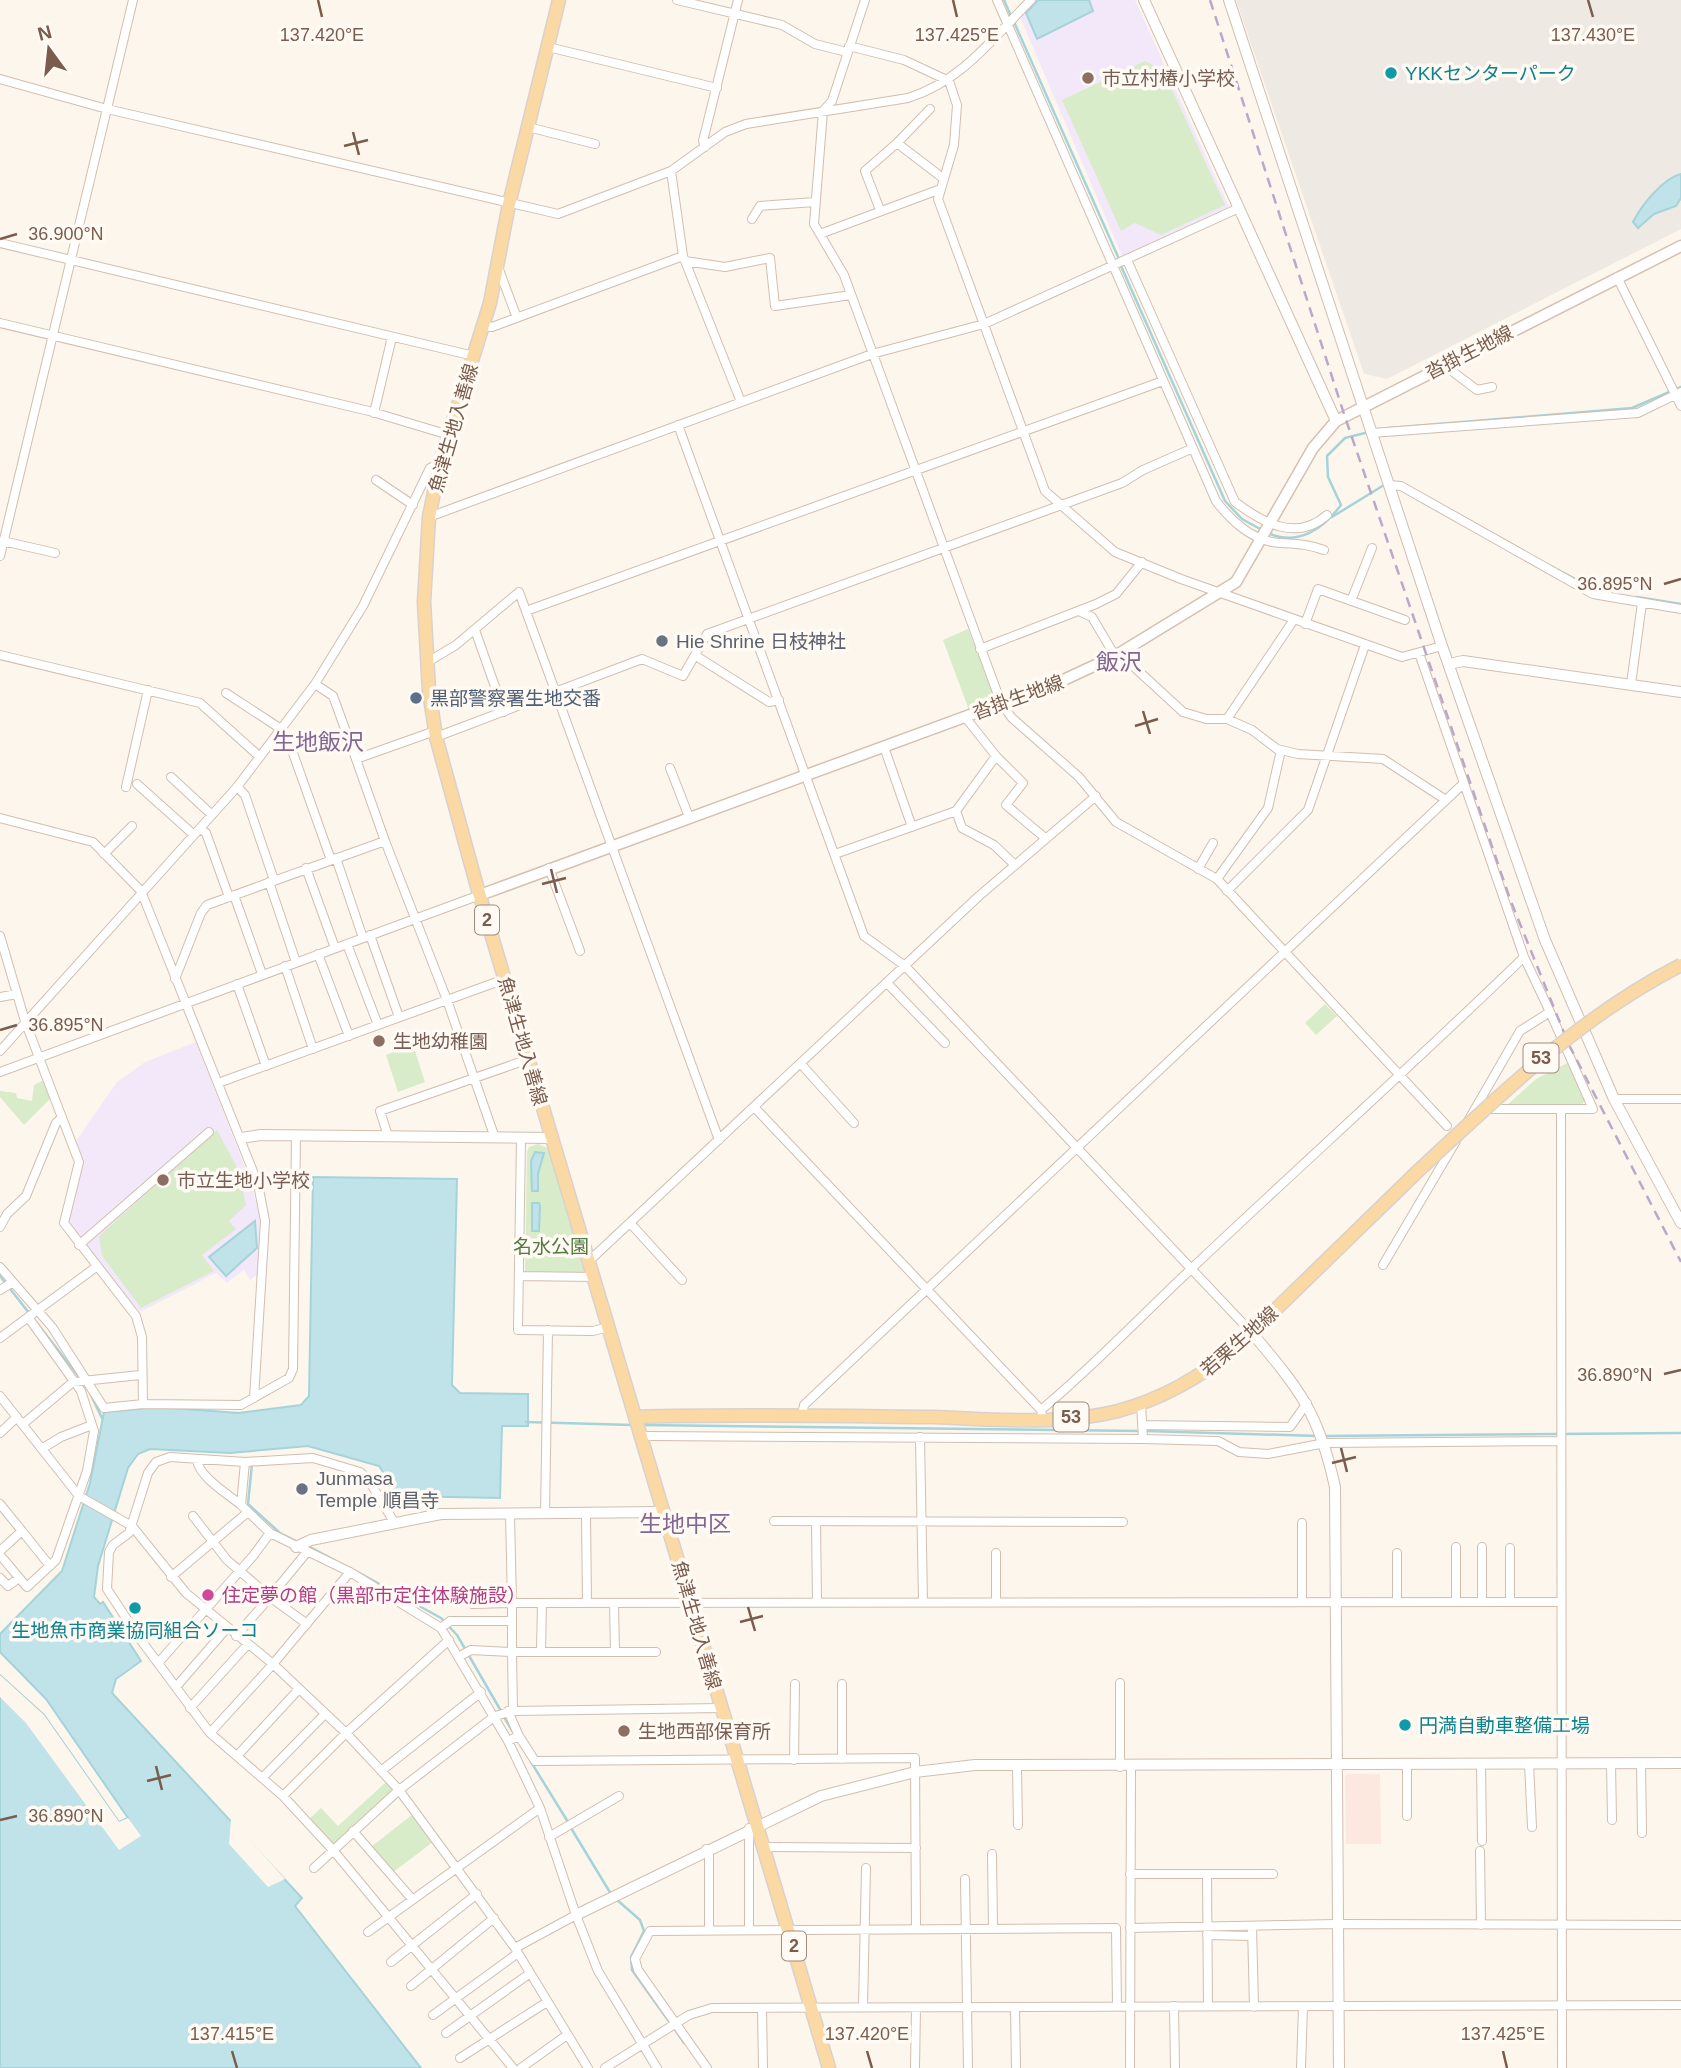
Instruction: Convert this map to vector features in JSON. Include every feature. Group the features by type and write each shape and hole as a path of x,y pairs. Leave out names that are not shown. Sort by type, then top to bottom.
{"main road":[{"name":"魚津生地入善線","path":"559,0 509,204 498,267 483,326 440,463 429,517 424,602 426,663 435,734 480,895 665,1512 737,1761 753,1826 764,1847 830,2068"},
{"name":"沓掛生地線","path":"480,895 1057,683 1117,655 1236,582 1313,448 1336,421 1681,246"},
{"name":"若栗生地線","path":"636,1417 1091,1417 1140,1404 1200,1376 1252,1333 1417,1172 1542,1057 1592,1018 1681,965"}],"street":[{"path":"0,556 133,0"},
{"path":"677,0 782,26 815,44 904,60 949,81 957,105 954,145 938,190 938,199 1045,491 1115,552 1219,594 1402,657 1442,646"},
{"path":"705,147 703,141 738,0"},
{"path":"865,0 832,100 823,111 814,224 844,275 1001,703 1012,718 1096,796 1116,822 1217,879 1447,1126"},
{"path":"997,0 1216,500 1228,517 1324,550"},
{"path":"0,79 107,108 558,214 671,171 725,132 746,124 908,98 932,90 965,69 1031,0"},
{"path":"1143,0 1336,421"},
{"path":"1229,0 1442,646 1545,940 1614,1099 1681,1223"},
{"path":"548,47 717,88"},
{"path":"880,210 866,172 930,109"},
{"path":"528,127 595,145"},
{"path":"897,143 944,179"},
{"path":"671,171 684,258 741,402"},
{"path":"820,234 938,190"},
{"path":"752,219 760,206 815,202"},
{"path":"429,517 872,354 984,324 1239,208"},
{"path":"0,243 474,356"},
{"path":"483,326 492,327 684,258 725,267 770,258 775,306 851,295"},
{"path":"1127,260 1228,491 1267,531 1305,529 1327,515"},
{"path":"498,267 517,318"},
{"path":"1618,277 1678,394 1681,406"},
{"path":"0,323 374,413 449,435"},
{"path":"374,413 393,337"},
{"path":"1444,365 1477,390 1492,387"},
{"path":"526,611 1163,381"},
{"path":"1372,433 1639,413 1678,394"},
{"path":"678,425 864,936 905,966 1252,1333 1307,1403 1325,1443 1335,1487 1339,2068"},
{"path":"356,760 504,712 642,659 682,676 707,634 1122,483 1193,448"},
{"path":"0,1051 237,787 315,684 363,606 430,468 440,463"},
{"path":"376,480 414,505"},
{"path":"1389,485 1401,486 1593,594 1681,609"},
{"path":"4,541 55,553"},
{"path":"1351,601 1372,548"},
{"path":"980,649 1079,611 1115,594 1142,562"},
{"path":"1305,624 1318,589 1405,620"},
{"path":"426,663 475,630 519,592 719,1140"},
{"path":"1631,684 1642,603"},
{"path":"1079,611 1092,617 1117,655 1184,712 1206,719 1227,719 1252,730 1281,750 1327,758 1383,759 1446,800"},
{"path":"1227,719 1293,621"},
{"path":"475,630 504,712"},
{"path":"1227,891 1308,810 1365,645"},
{"path":"1419,653 1524,957 1593,1108 1475,1108"},
{"path":"0,655 200,703 260,757"},
{"path":"696,656 769,702 779,700"},
{"path":"1449,664 1464,661 1681,692"},
{"path":"315,684 333,696 385,841 447,1000 495,1138"},
{"path":"126,786 148,690"},
{"path":"226,693 280,730 288,739 399,1017"},
{"path":"965,717 996,756 1023,783 1006,806 1044,837"},
{"path":"884,747 912,827"},
{"path":"1217,879 1268,808 1281,750"},
{"path":"835,854 956,811 996,756"},
{"path":"670,768 689,817"},
{"path":"170,776 212,815"},
{"path":"137,784 197,832 206,833 262,974"},
{"path":"802,1415 804,1405 1463,784"},
{"path":"237,787 245,795 296,962"},
{"path":"589,1261 1014,864 1096,796"},
{"path":"956,811 962,828 994,845 1014,864"},
{"path":"0,818 84,838 104,853 141,891 242,1138 258,1184 265,1221 254,1398"},
{"path":"104,853 132,826"},
{"path":"175,979 201,913 207,905 385,841"},
{"path":"1198,869 1213,843"},
{"path":"306,868 335,948"},
{"path":"550,868 580,951"},
{"path":"0,1072 480,895"},
{"path":"0,936 26,1021 79,1162 64,1223 136,1316 142,1337 140,1374 143,1404"},
{"path":"347,944 378,1025"},
{"path":"318,954 349,1036"},
{"path":"755,1108 1042,1415 1191,1269 1400,1077 1524,957"},
{"path":"285,966 313,1049"},
{"path":"218,1083 505,979"},
{"path":"887,983 945,1043"},
{"path":"237,984 266,1066"},
{"path":"0,997 17,994"},
{"path":"1383,1265 1520,1031 1550,1012"},
{"path":"388,1136 380,1111 529,1059"},
{"path":"801,1064 854,1123"},
{"path":"1614,1099 1681,1099"},
{"path":"1561,1110 1562,2068"},
{"path":"0,1227 7,1214 26,1196 56,1123 62,1117"},
{"path":"79,1245 209,1132"},
{"path":"0,1267 38,1310 88,1380 104,1408 143,1404 241,1405 289,1378 293,1368 296,1136"},
{"path":"242,1138 552,1138"},
{"path":"522,1139 518,1330 593,1331 609,1328"},
{"path":"631,1224 682,1280"},
{"path":"0,1338 96,1267"},
{"path":"519,1276 594,1277"},
{"path":"0,1290 13,1282"},
{"path":"22,1531 0,1553 27,1587 56,1560 81,1497 92,1424 81,1391 29,1317"},
{"path":"545,1514 548,1331"},
{"path":"0,1433 73,1382 140,1374"},
{"path":"2,1403 43,1448 81,1497 130,1524 171,1577 204,1609 273,1664 346,1733 399,1790 494,1918 588,2068"},
{"path":"1142,1425 1290,1427 1307,1403"},
{"path":"1140,1404 1143,1439"},
{"path":"43,1448 92,1424"},
{"path":"642,1436 1218,1441 1239,1452 1268,1454 1325,1443 1561,1441"},
{"path":"920,1437 923,1602"},
{"path":"394,1522 368,1479 360,1472 313,1458 245,1462 170,1457 156,1462 148,1474 129,1533 113,1545 109,1552 107,1589 190,1708 210,1732 283,1796 332,1850 513,2068"},
{"path":"197,1460 198,1467 206,1476 270,1533 349,1572 441,1628 508,1741 540,1808 598,1971 657,2068"},
{"path":"241,1505 245,1462"},
{"path":"0,1504 50,1566"},
{"path":"171,1577 248,1512"},
{"path":"296,1547 311,1540 441,1514 665,1512"},
{"path":"586,1513 587,1603"},
{"path":"510,1514 510,1711 519,1735 535,1760 915,1758 916,1928"},
{"path":"193,1516 211,1543 240,1571 307,1624"},
{"path":"774,1521 1123,1522"},
{"path":"816,1521 817,1602"},
{"path":"1302,1523 1302,1601"},
{"path":"159,1662 270,1533"},
{"path":"1456,1547 1457,1601"},
{"path":"1482,1547 1482,1601"},
{"path":"1510,1548 1510,1602"},
{"path":"236,1636 307,1552"},
{"path":"996,1553 996,1602"},
{"path":"1397,1553 1397,1601"},
{"path":"210,1732 273,1664 349,1572"},
{"path":"0,1578 8,1586 19,1578"},
{"path":"472,1604 1560,1602"},
{"path":"541,1603 541,1652"},
{"path":"614,1603 615,1652"},
{"path":"441,1628 450,1621 512,1620"},
{"path":"176,1687 227,1628"},
{"path":"283,1796 346,1733 449,1640"},
{"path":"190,1708 247,1645"},
{"path":"460,1656 471,1650 656,1652"},
{"path":"1120,1683 1120,1767"},
{"path":"794,1760 795,1684"},
{"path":"842,1684 842,1759"},
{"path":"237,1756 299,1689"},
{"path":"381,1771 481,1692"},
{"path":"314,1868 399,1790 495,1716 510,1711 721,1708"},
{"path":"262,1778 325,1714"},
{"path":"508,1741 519,1735"},
{"path":"1481,1763 1482,1841"},
{"path":"1530,1763 1532,1827"},
{"path":"1611,1763 1612,1820"},
{"path":"1642,1763 1642,1833"},
{"path":"433,2015 516,1951 576,1915 706,1849 821,1796 915,1772 975,1765 1131,1767 1681,1763"},
{"path":"1407,1764 1407,1816"},
{"path":"1017,1766 1018,1825"},
{"path":"1130,2068 1131,1767"},
{"path":"549,1837 619,1796"},
{"path":"368,1932 540,1808"},
{"path":"748,1929 753,1826"},
{"path":"353,1832 412,1899"},
{"path":"764,1847 916,1848"},
{"path":"706,1849 709,1855 709,1929"},
{"path":"1480,1851 1481,1925"},
{"path":"992,1854 993,1928"},
{"path":"863,2007 866,1868"},
{"path":"1130,1874 1273,1874"},
{"path":"1207,1874 1208,2006"},
{"path":"965,1879 968,2068"},
{"path":"391,1962 477,1894"},
{"path":"411,1986 494,1918"},
{"path":"1208,1931 1252,1926 1337,1924 1681,1925"},
{"path":"1252,1926 1254,2007"},
{"path":"707,2068 638,1970 635,1959 650,1931 789,1928 1116,1928 1117,2006"},
{"path":"1130,1928 1208,1931 1252,1936"},
{"path":"446,2033 529,1974"},
{"path":"460,2057 547,2002"},
{"path":"605,2068 676,2022 712,2008 1681,2005"},
{"path":"1174,2006 1175,2068"},
{"path":"1015,2007 1016,2068"},
{"path":"1301,2068 1303,2007"},
{"path":"762,2008 762,2068"},
{"path":"915,2068 916,2008"},
{"path":"521,2068 567,2035"}],"shaded area":[{"path":"1037,0 1135,0 1229,207 1122,256 1020,17"},
{"path":"1236,0 1681,0 1681,229 1387,379 1364,374"},
{"name":"市立生地小学校","path":"196,1042 251,1183 260,1218 258,1274 250,1280 244,1270 227,1283 216,1273 140,1312 106,1274 68,1222 77,1177 76,1141 117,1082 145,1062"},
{"path":"1380,1774 1381,1844 1346,1844 1345,1776"}],"green space":[{"path":"1145,61 1163,70 1225,205 1161,235 1135,223 1121,231 1062,100"},
{"path":"968,629 996,700 969,710 943,640"},
{"path":"1325,1004 1337,1016 1316,1035 1305,1023"},
{"path":"413,1045 425,1082 398,1092 386,1055"},
{"path":"1571,1061 1587,1098 1581,1106 1507,1105 1536,1079"},
{"path":"44,1080 50,1099 24,1125 0,1097 0,1091 16,1093 17,1098 32,1101 34,1085"},
{"path":"217,1130 238,1169 246,1205 229,1221 236,1229 202,1255 214,1271 141,1308 102,1256 99,1236"},
{"name":"名水公園","path":"538,1144 550,1149 587,1273 525,1273 527,1152 529,1147"},
{"path":"386,1782 393,1791 332,1846 308,1820 321,1808 338,1826"},
{"path":"413,1814 433,1842 392,1873 371,1847"}],"water":[{"path":"1038,0 1089,0 1093,11 1037,39 1026,13"},
{"path":"1681,174 1681,198 1676,206 1654,214 1638,228 1633,222 1641,208 1667,181"},
{"path":"535,1152 544,1153 538,1174 538,1191 532,1191 531,1161"},
{"path":"313,1177 457,1179 452,1385 460,1393 528,1394 528,1426 502,1426 500,1498 399,1496 379,1466 308,1446 230,1453 150,1449 138,1454 128,1468 98,1566 94,1597 100,1604 103,1602 141,1661 116,1679 112,1693 302,1898 295,1906 421,2068 0,2068 0,1675 44,1715 119,1822 128,1818 46,1699 0,1652 0,1634 62,1571 90,1483 104,1412 157,1407 239,1413 301,1405 309,1396"},
{"path":"532,1203 539,1203 540,1206 539,1231 532,1231"},
{"path":"255,1221 257,1248 226,1276 209,1257"}],"pier":[{"path":"0,1675 44,1715 119,1822 128,1818 141,1836 119,1850 26,1723 0,1697"},
{"path":"231,1819 285,1879 268,1887 229,1844"}],"waterway":[{"path":"1004,0 1011,16"},
{"path":"1014,22 1119,259"},
{"path":"1121,266 1225,501 1242,519 1262,530"},
{"path":"1389,428 1632,408 1681,387"},
{"path":"1268,533 1279,537 1300,536 1327,521 1341,505 1328,477 1327,456 1345,438 1369,432"},
{"path":"1332,517 1384,485"},
{"path":"1549,565 1596,590 1610,593"},
{"path":"1637,597 1681,604"},
{"path":"0,1276 80,1378"},
{"path":"88,1389 102,1418"},
{"path":"526,1422 632,1425"},
{"path":"642,1425 1139,1431"},
{"path":"1146,1431 1318,1436"},
{"path":"1324,1436 1681,1433"},
{"path":"252,1464 248,1504 280,1533 298,1542"},
{"path":"308,1546 336,1561"},
{"path":"354,1570 441,1618 457,1635 501,1711"},
{"path":"504,1717 513,1732"},
{"path":"531,1762 568,1822"},
{"path":"571,1828 611,1894"},
{"path":"616,1899 640,1920 644,1931 631,1957 632,1970 670,2023"},
{"path":"674,2028 684,2043"}],"railway":[{"path":"1210,0 1345,417 1510,899 1569,1045 1681,1262"}],"place":[{"name":"YKKセンターパーク","path":"1391,73"},
{"name":"市立村椿小学校","path":"1088,78"},
{"name":"Hie Shrine 日枝神社","path":"662,641"},
{"name":"黒部警察署生地交番","path":"416,698"},
{"name":"生地幼稚園","path":"379,1041"},
{"name":"市立生地小学校","path":"163,1180"},
{"name":"Junmasa Temple 順昌寺","path":"302,1489"},
{"name":"住定夢の館（黒部市定住体験施設）","path":"208,1595"},
{"name":"生地魚市商業協同組合ソーコ","path":"135,1608"},
{"name":"円満自動車整備工場","path":"1405,1725"},
{"name":"生地西部保育所","path":"624,1731"}],"district":[{"name":"飯沢","path":"1119,662"},
{"name":"生地飯沢","path":"318,742"},
{"name":"生地中区","path":"685,1524"}]}
